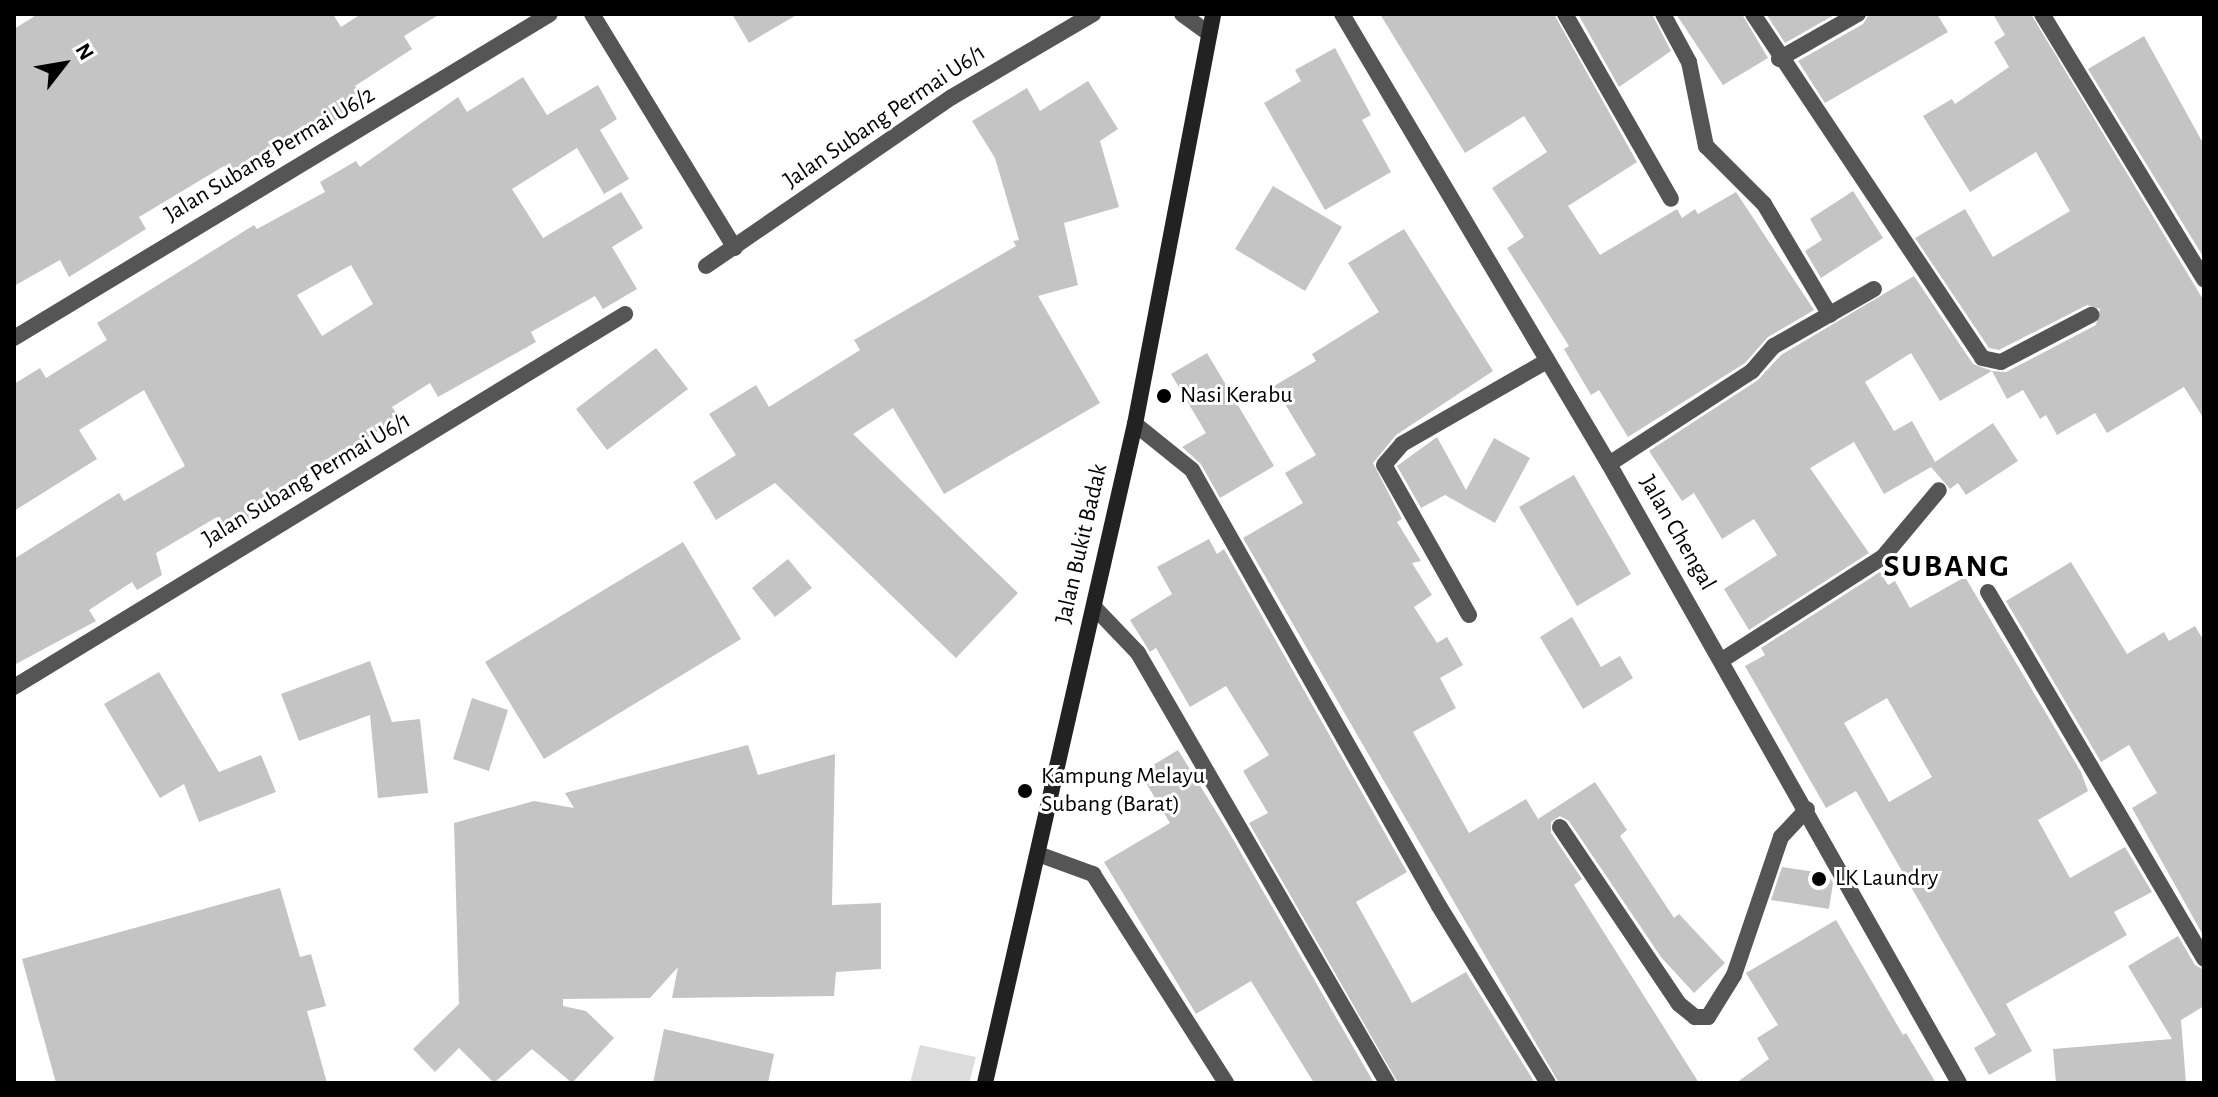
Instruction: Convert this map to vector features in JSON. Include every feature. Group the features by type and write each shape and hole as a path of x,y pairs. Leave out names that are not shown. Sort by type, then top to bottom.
{"main road":[{"name":"Jalan Bukit Badak","path":"985,1083 1038,854 1075,669 1095,608 1135,424 1205,31 1213,14"}],"street":[{"name":"Jalan Subang Permai U6/2","path":"14,338 550,14"},
{"path":"592,14 735,248"},
{"name":"Jalan Subang Permai U6/1","path":"706,266 952,97 1093,14"},
{"path":"1182,14 1205,31"},
{"name":"Jalan Chengal","path":"1342,14 1609,464 1807,809 1959,1083"},
{"path":"1565,14 1671,199"},
{"path":"1663,14 1689,62 1706,146 1764,204 1830,315"},
{"path":"1753,14 1779,59 1982,358 2001,362 2091,315"},
{"path":"1779,59 1858,14"},
{"path":"2042,14 2204,279"},
{"path":"1609,464 1752,371 1774,346 1874,289"},
{"name":"Jalan Subang Permai U6/1","path":"14,687 625,314"},
{"path":"1469,615 1390,483 1384,465 1402,444 1547,361"},
{"path":"1135,424 1192,470 1439,906 1548,1083"},
{"path":"1722,660 1872,565 1939,490"},
{"path":"1988,592 2204,959"},
{"path":"1095,608 1138,653 1387,1083"},
{"path":"1560,827 1679,1004 1695,1017 1708,1017 1734,975 1777,844 1807,809"},
{"path":"1038,854 1093,874 1226,1083"}],"shaded area":[{"path":"920,1045 976,1057 969,1083 910,1083"}],"building":[{"path":"38,14 333,14 341,27 361,14 440,14 404,36 412,49 355,86 366,105 229,175 224,166 139,217 146,229 69,277 60,260 14,286 14,29"},
{"path":"732,14 798,14 749,43"},
{"path":"1380,14 1554,14 1637,162 1568,206 1600,255 1677,209 1682,218 1695,209 1698,214 1736,192 1814,310 1768,337 1745,363 1628,437 1599,390 1591,395 1564,349 1569,346 1507,248 1524,237 1492,188 1547,152 1524,116 1465,153"},
{"path":"1578,14 1652,14 1671,51 1619,87"},
{"path":"1676,14 1742,14 1768,58 1723,85"},
{"path":"1766,14 1836,14 1785,43"},
{"path":"1869,14 1937,14 1948,32 1825,103 1798,61 1863,24"},
{"path":"1993,14 2031,14 2204,301 2204,419 2184,387 2107,433 2095,413 2057,435 2046,415 2040,419 2023,390 2007,399 1992,371 2006,372 2096,325 2100,309 2087,305 1999,350 1989,348 1915,238 1965,209 1993,257 2070,211 2036,152 1970,192 1923,116 1952,99 1955,104 2009,67 1994,42 2005,35"},
{"path":"2144,36 2204,145 2204,258 2088,69"},
{"path":"1335,48 1371,115 1362,120 1391,172 1325,210 1264,103 1301,81 1295,70"},
{"path":"523,77 547,115 598,85 617,119 600,130 629,179 604,194 577,148 512,189 543,238 621,192 643,228 612,247 637,289 603,309 595,296 531,332 536,342 438,397 430,383 392,407 400,418 246,510 252,521 229,535 217,517 156,553 162,575 137,590 132,582 89,610 96,621 14,665 14,559 119,493 124,501 185,466 144,390 79,430 97,459 14,511 14,384 40,368 46,378 107,340 97,323 254,225 257,229 325,192 320,182 356,161 360,167 458,97 467,112","holes":["351,265 373,304 322,336 297,295"]},
{"path":"1088,81 1118,129 1100,141 1119,207 1064,223 1078,285 1038,296 1100,403 944,494 893,408 853,434 1018,593 956,658 775,483 716,520 693,482 736,455 709,414 756,385 769,407 860,350 854,340 1016,246 1013,241 1019,240 995,158 972,121 1027,88 1040,111"},
{"path":"1273,186 1342,227 1305,291 1235,249"},
{"path":"1853,191 1883,238 1821,278 1805,251 1822,240 1810,219"},
{"path":"1404,229 1493,371 1396,435 1373,463 1402,519 1397,522 1421,561 1412,563 1432,595 1414,607 1437,643 1447,637 1463,665 1440,678 1456,708 1413,732 1469,833 1526,799 1538,819 1595,782 1627,830 1620,836 1674,918 1679,914 1725,963 1694,993 1661,957 1569,821 1560,816 1551,822 1551,833 1582,879 1574,885 1699,1083 1559,1083 1243,538 1303,503 1285,473 1316,455 1274,386 1316,361 1312,354 1379,312 1348,263"},
{"path":"1914,276 1973,364 1992,371 1940,401 1911,353 1865,382 1894,431 1912,421 1935,462 1993,423 2018,461 1966,495 1958,483 1950,489 1931,467 1884,494 1854,442 1810,468 1869,553 1749,630 1724,589 1777,555 1754,519 1722,539 1694,493 1682,501 1649,451 1758,380 1781,355"},
{"path":"656,348 688,389 607,450 576,409"},
{"path":"1207,353 1274,466 1220,498 1201,464 1182,447 1206,433 1171,374"},
{"path":"1437,437 1466,490 1494,438 1530,458 1495,523 1445,495 1421,508 1397,466"},
{"path":"1574,475 1631,574 1577,606 1519,507"},
{"path":"1209,539 1217,554 1224,549 1407,872 1356,902 1412,1003 1466,972 1535,1083 1398,1083 1249,823 1268,813 1243,771 1269,755 1226,686 1190,707 1156,648 1150,652 1130,620 1172,594 1157,567"},
{"path":"683,542 741,639 544,759 485,662"},
{"path":"788,559 812,588 775,617 752,588"},
{"path":"2071,562 2127,654 2164,632 2169,641 2195,626 2204,641 2204,937 2132,808 2157,793 2129,745 2101,762 2006,601"},
{"path":"1880,572 1888,585 1895,581 1910,608 1965,577 2081,772 2088,791 2038,820 2070,878 2125,847 2152,892 2114,912 2127,935 2006,1004 2032,1051 1989,1075 1974,1048 1996,1035 1856,791 1826,808 1745,666 1765,655 1761,648","holes":["1887,698 1932,777 1889,802 1844,723"]},
{"path":"1572,617 1601,667 1620,656 1633,678 1583,709 1540,637"},
{"path":"370,661 392,722 420,719 428,793 378,798 370,715 299,741 281,694"},
{"path":"159,672 219,772 261,755 276,792 199,822 184,784 160,798 104,704"},
{"path":"472,698 508,710 489,771 453,759"},
{"path":"748,745 758,775 835,754 832,905 881,903 881,969 836,972 834,996 672,998 678,967 650,998 563,999 563,1006 586,1011 614,1038 572,1083 532,1049 494,1083 459,1048 435,1072 413,1049 459,1004 454,823 534,801 574,808 565,793"},
{"path":"1178,750 1374,1083 1314,1083 1251,981 1196,1014 1104,862 1170,823 1140,773"},
{"path":"1782,867 1828,874 1833,883 1829,909 1771,900"},
{"path":"280,888 300,957 311,954 326,1006 307,1011 327,1083 56,1083 22,959"},
{"path":"1836,920 1903,1035 1906,1033 1936,1083 1736,1083 1769,1059 1757,1038 1778,1025 1746,973"},
{"path":"2178,936 2195,965 2204,970 2204,1006 2181,1020 2186,1083 2056,1083 2053,1049 2172,1039 2128,966"},
{"path":"664,1029 774,1054 768,1083 653,1083"}],"place":[{"name":"Nasi Kerabu","path":"1164,396"},
{"name":"Kampung Melayu Subang (Barat)","path":"1025,791"},
{"name":"LK Laundry","path":"1819,879"}],"district":[{"name":"SUBANG","path":"1947,566"}]}
